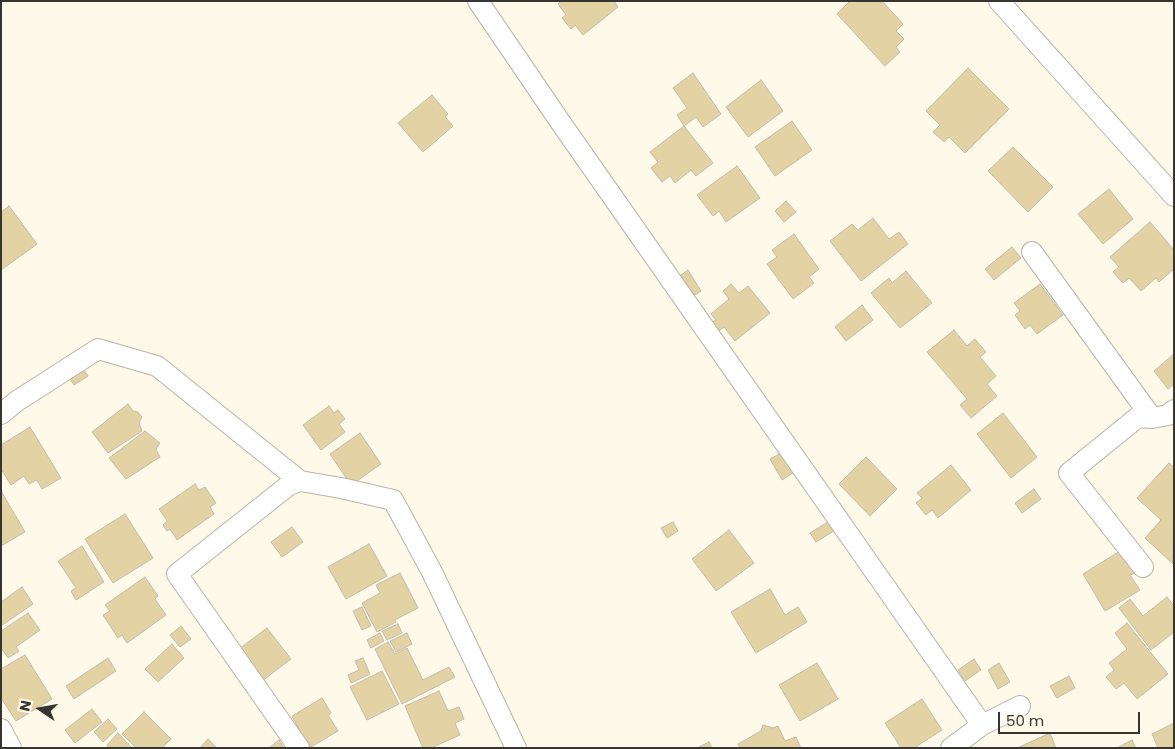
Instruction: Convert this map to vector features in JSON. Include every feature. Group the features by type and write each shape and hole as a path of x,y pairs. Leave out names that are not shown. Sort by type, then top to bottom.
{"street":[{"path":"478,1 561,123 982,725"},
{"path":"999,1 1174,196"},
{"path":"1032,252 1152,418"},
{"path":"1,414 98,349 157,366 300,482"},
{"path":"1143,567 1068,474 1138,417 1152,418 1168,415 1174,410"},
{"path":"299,748 177,574 289,485 300,482 341,488 393,500 432,572 516,748"},
{"path":"951,748 982,725 1020,706"},
{"path":"1,729 11,748"}],"building":[{"path":"561,1 614,1 618,7 583,35 575,25 571,29 562,18 566,15 558,4"},
{"path":"850,1 882,1 903,24 896,31 904,39 896,47 900,52 885,66 837,14"},
{"path":"968,68 1009,109 965,153 949,137 944,142 933,132 940,125 926,111"},
{"path":"693,73 721,114 703,127 696,117 684,126 677,115 687,108 673,88"},
{"path":"761,80 783,111 748,137 726,107"},
{"path":"432,95 448,114 445,117 453,126 423,152 398,123"},
{"path":"792,121 812,150 775,176 755,147"},
{"path":"684,126 713,163 696,176 691,170 675,183 670,176 662,182 651,168 658,162 650,152"},
{"path":"1013,147 1053,187 1028,212 988,171"},
{"path":"737,166 760,198 726,222 719,211 713,216 697,195"},
{"path":"1109,189 1133,219 1103,244 1078,214"},
{"path":"786,201 796,212 784,222 775,211"},
{"path":"9,206 37,244 1,270 1,212"},
{"path":"873,218 889,239 899,232 908,244 861,281 830,241 852,224 858,230"},
{"path":"1150,222 1174,250 1174,269 1159,282 1156,278 1141,291 1129,278 1123,283 1113,272 1119,267 1110,257"},
{"path":"794,234 819,269 809,277 814,283 793,299 767,264 777,257 772,250"},
{"path":"1012,247 1021,258 994,280 985,269"},
{"path":"688,270 701,291 687,300 674,280"},
{"path":"906,271 932,303 900,328 871,293 889,278 892,283"},
{"path":"731,284 739,293 748,286 770,313 735,341 724,327 717,332 710,324 716,320 711,314 729,299 723,291"},
{"path":"1040,284 1063,315 1037,334 1030,325 1025,329 1015,315 1020,311 1014,303"},
{"path":"862,305 873,320 846,341 835,327"},
{"path":"954,330 967,346 975,339 986,352 980,357 996,376 987,384 997,396 971,418 960,405 967,399 927,352"},
{"path":"1174,354 1174,384 1168,389 1154,371"},
{"path":"84,370 88,376 74,385 70,379"},
{"path":"128,404 133,411 138,412 142,417 139,423 142,431 108,453 92,432"},
{"path":"329,406 334,413 338,410 345,419 339,424 345,432 321,450 303,425"},
{"path":"1003,413 1037,457 1011,478 977,434"},
{"path":"30,427 61,478 42,489 37,480 29,484 24,476 11,485 1,469 1,445"},
{"path":"145,431 160,443 156,449 160,457 126,479 109,458"},
{"path":"360,433 381,464 351,485 330,454"},
{"path":"781,453 793,473 782,480 770,459"},
{"path":"866,457 897,489 870,516 839,484"},
{"path":"1169,463 1174,467 1173,564 1145,538 1161,520 1137,498"},
{"path":"951,465 971,490 938,518 932,510 926,515 916,503 922,498 917,493"},
{"path":"195,484 199,490 205,487 216,503 210,507 214,514 177,540 170,529 167,531 163,525 167,521 159,509"},
{"path":"1034,489 1041,499 1022,513 1015,503"},
{"path":"1,491 25,532 1,546"},
{"path":"125,514 153,558 113,583 85,539"},
{"path":"673,522 678,531 667,538 661,528"},
{"path":"828,522 834,531 816,542 810,533"},
{"path":"292,527 303,542 282,557 271,542"},
{"path":"729,530 754,563 716,591 692,559"},
{"path":"369,544 387,576 346,599 328,567"},
{"path":"82,546 104,582 76,600 71,591 76,588 58,561"},
{"path":"1120,551 1135,573 1130,575 1140,590 1105,611 1083,574"},
{"path":"400,573 418,608 377,632 362,603 380,593 376,585"},
{"path":"145,577 158,596 155,599 166,615 127,643 122,635 118,638 103,615 110,611 105,605"},
{"path":"22,587 33,604 1,626 1,602"},
{"path":"770,589 785,615 798,607 807,622 756,653 731,612"},
{"path":"1167,597 1174,606 1174,632 1151,650 1119,608 1130,599 1143,616"},
{"path":"362,607 371,626 362,630 353,611"},
{"path":"28,613 40,630 16,647 19,651 8,658 1,648 1,631"},
{"path":"1127,623 1168,674 1137,699 1124,683 1116,689 1106,677 1114,670 1109,663 1127,649 1115,633"},
{"path":"398,624 402,633 387,640 382,631"},
{"path":"181,626 191,639 180,647 170,635"},
{"path":"267,628 291,659 262,681 239,649"},
{"path":"380,633 384,641 371,648 367,640"},
{"path":"407,633 412,644 396,652 390,641"},
{"path":"388,642 395,654 407,648 423,680 449,667 455,677 402,704 375,649"},
{"path":"172,644 184,658 158,682 145,669"},
{"path":"25,655 52,699 16,721 1,698 1,669"},
{"path":"108,658 116,671 74,699 66,686"},
{"path":"363,658 370,674 351,683 348,675 359,670 355,661"},
{"path":"974,659 981,670 965,681 958,670"},
{"path":"817,663 838,699 800,721 779,685"},
{"path":"999,663 1010,682 998,689 988,670"},
{"path":"382,671 399,704 367,720 350,687"},
{"path":"1069,676 1075,688 1057,698 1050,686"},
{"path":"439,691 448,711 459,707 464,719 455,723 460,735 431,748 423,748 405,706"},
{"path":"322,698 331,713 328,715 338,731 311,747 306,739 302,741 297,733 300,731 292,716"},
{"path":"922,699 942,730 914,748 901,748 885,723"},
{"path":"92,709 102,722 75,743 65,730"},
{"path":"144,712 171,739 162,748 136,748 122,734"},
{"path":"108,719 117,729 103,742 94,732"},
{"path":"1174,723 1174,748 1158,748 1152,734"},
{"path":"763,725 773,728 778,726 785,741 796,737 801,748 740,748 738,744 761,731"},
{"path":"118,733 132,748 109,748 107,745"},
{"path":"1050,733 1056,748 1017,748"},
{"path":"208,739 217,748 200,748"},
{"path":"279,740 284,748 269,748"},
{"path":"1132,740 1136,748 1117,748"},
{"path":"709,742 712,748 697,748"}]}
